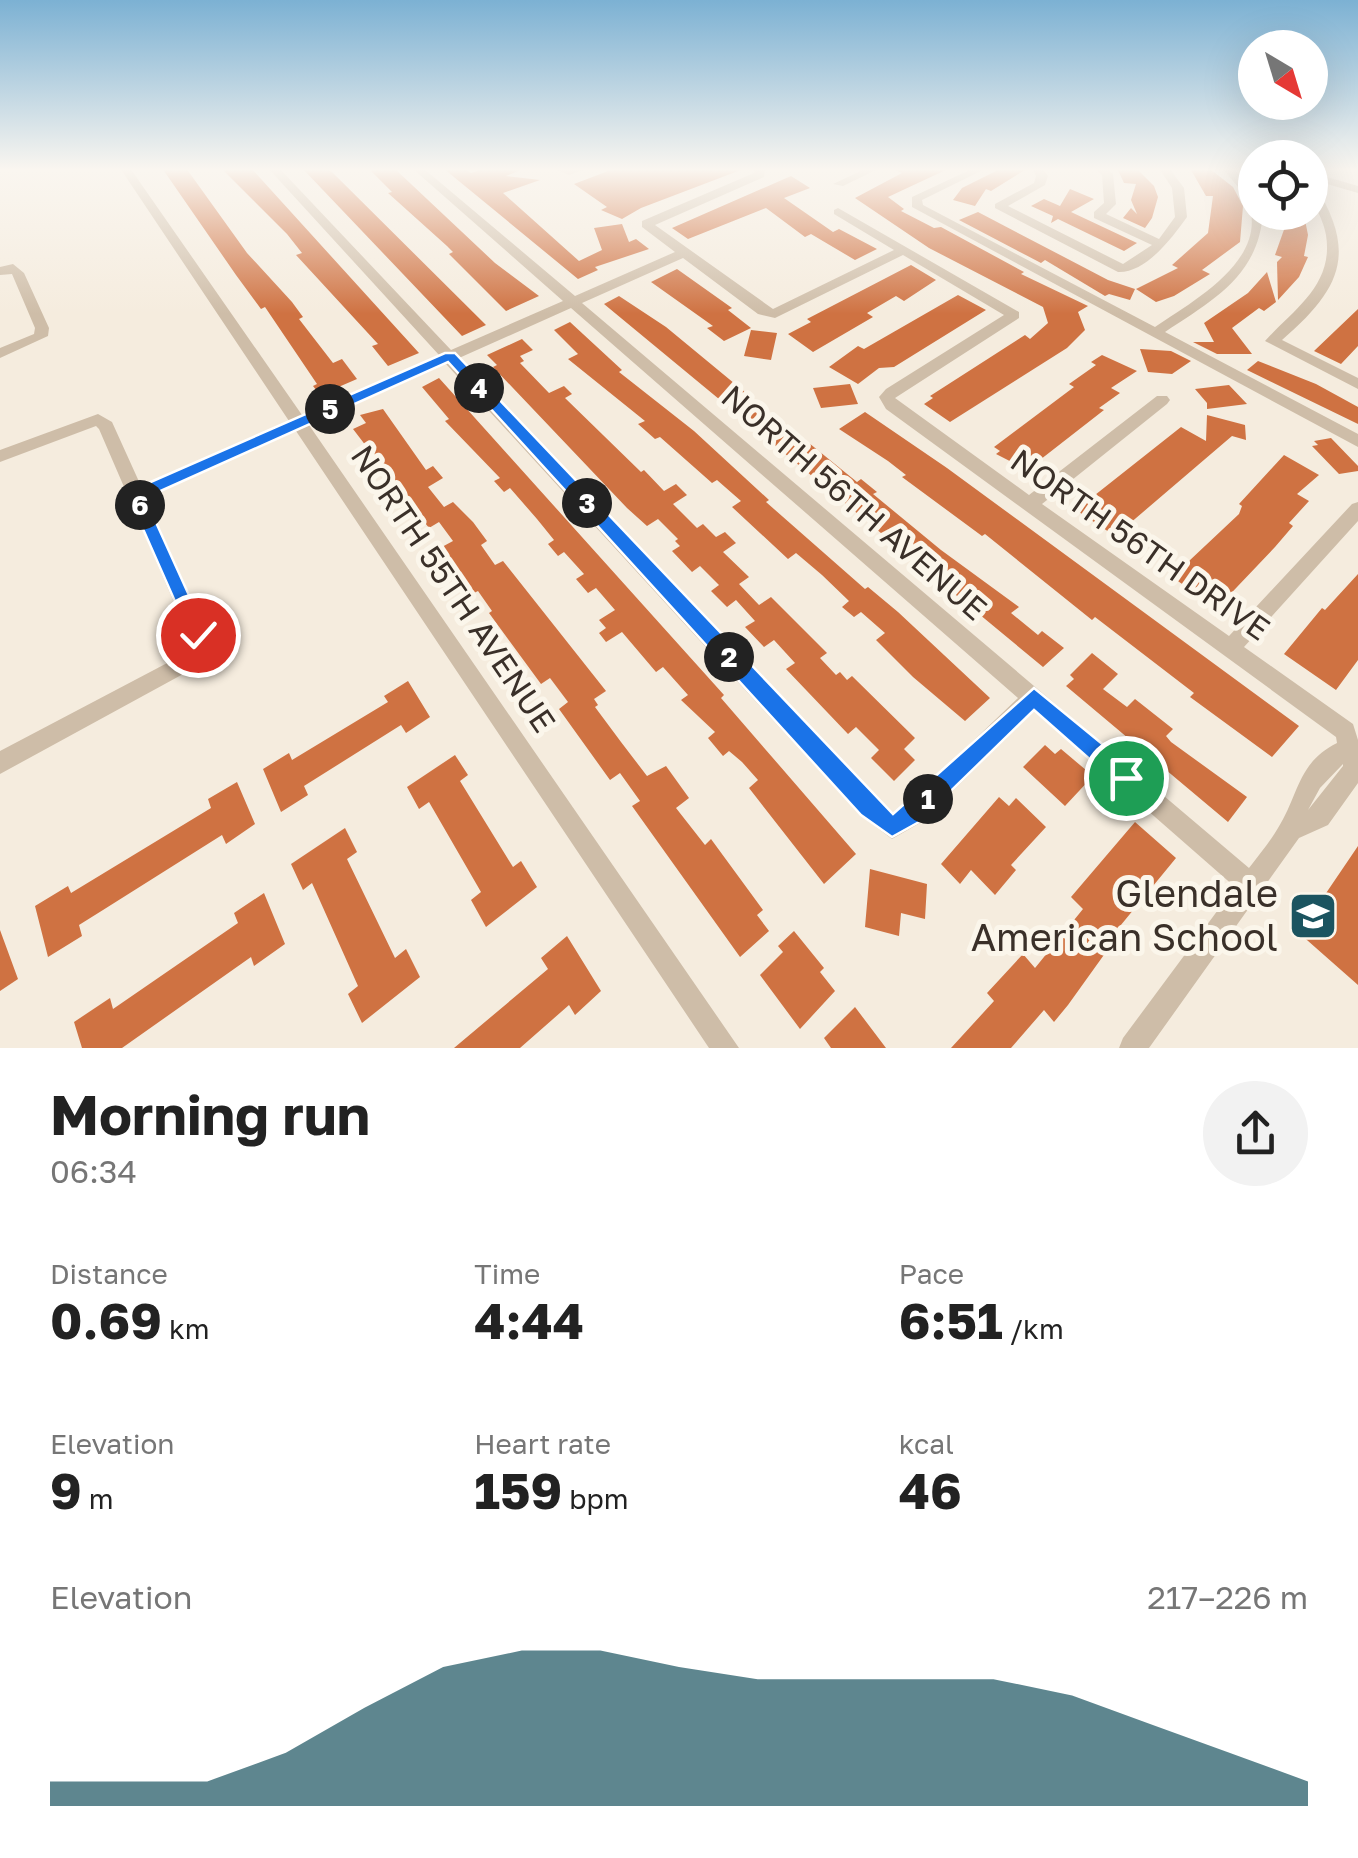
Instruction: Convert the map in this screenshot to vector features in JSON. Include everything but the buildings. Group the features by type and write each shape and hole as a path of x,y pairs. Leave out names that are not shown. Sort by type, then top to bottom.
{"street":[{"name":"NORTH 55TH AVENUE","path":"158,217 724,1048"},
{"path":"319,217 868,807 892,827 912,815 1034,697"},
{"name":"NORTH 56TH AVENUE","path":"474,217 1251,885"},
{"path":"661,217 646,224 764,311 775,314 903,250"},
{"path":"846,217 903,250"},
{"path":"937,217 1358,441"},
{"path":"1021,217 1124,269 1161,245 1180,217"},
{"path":"1102,217 1161,245"},
{"path":"1328,219 1338,238 1328,283 1314,304 1272,341 1358,384"},
{"path":"1154,333 1229,280 1245,264 1255,246 1255,230"},
{"name":"NORTH 56TH DRIVE","path":"903,250 1014,315 887,397 891,404 1345,730 1355,769 1320,817 1291,830 1251,885"},
{"path":"136,495 683,253"},
{"path":"0,353 41,336 42,328 6,269"},
{"path":"1030,504 1162,400"},
{"path":"0,456 98,420 106,426 198,635 199,652 0,763"},
{"path":"1232,647 1358,509"},
{"path":"1133,1048 1251,885"}],"place":[{"name":"Glendale American School","path":"1313,916"}],"route":[{"path":"198,635 136,495 450,356 868,807 892,827 912,815 1034,697 1126,778"}]}
